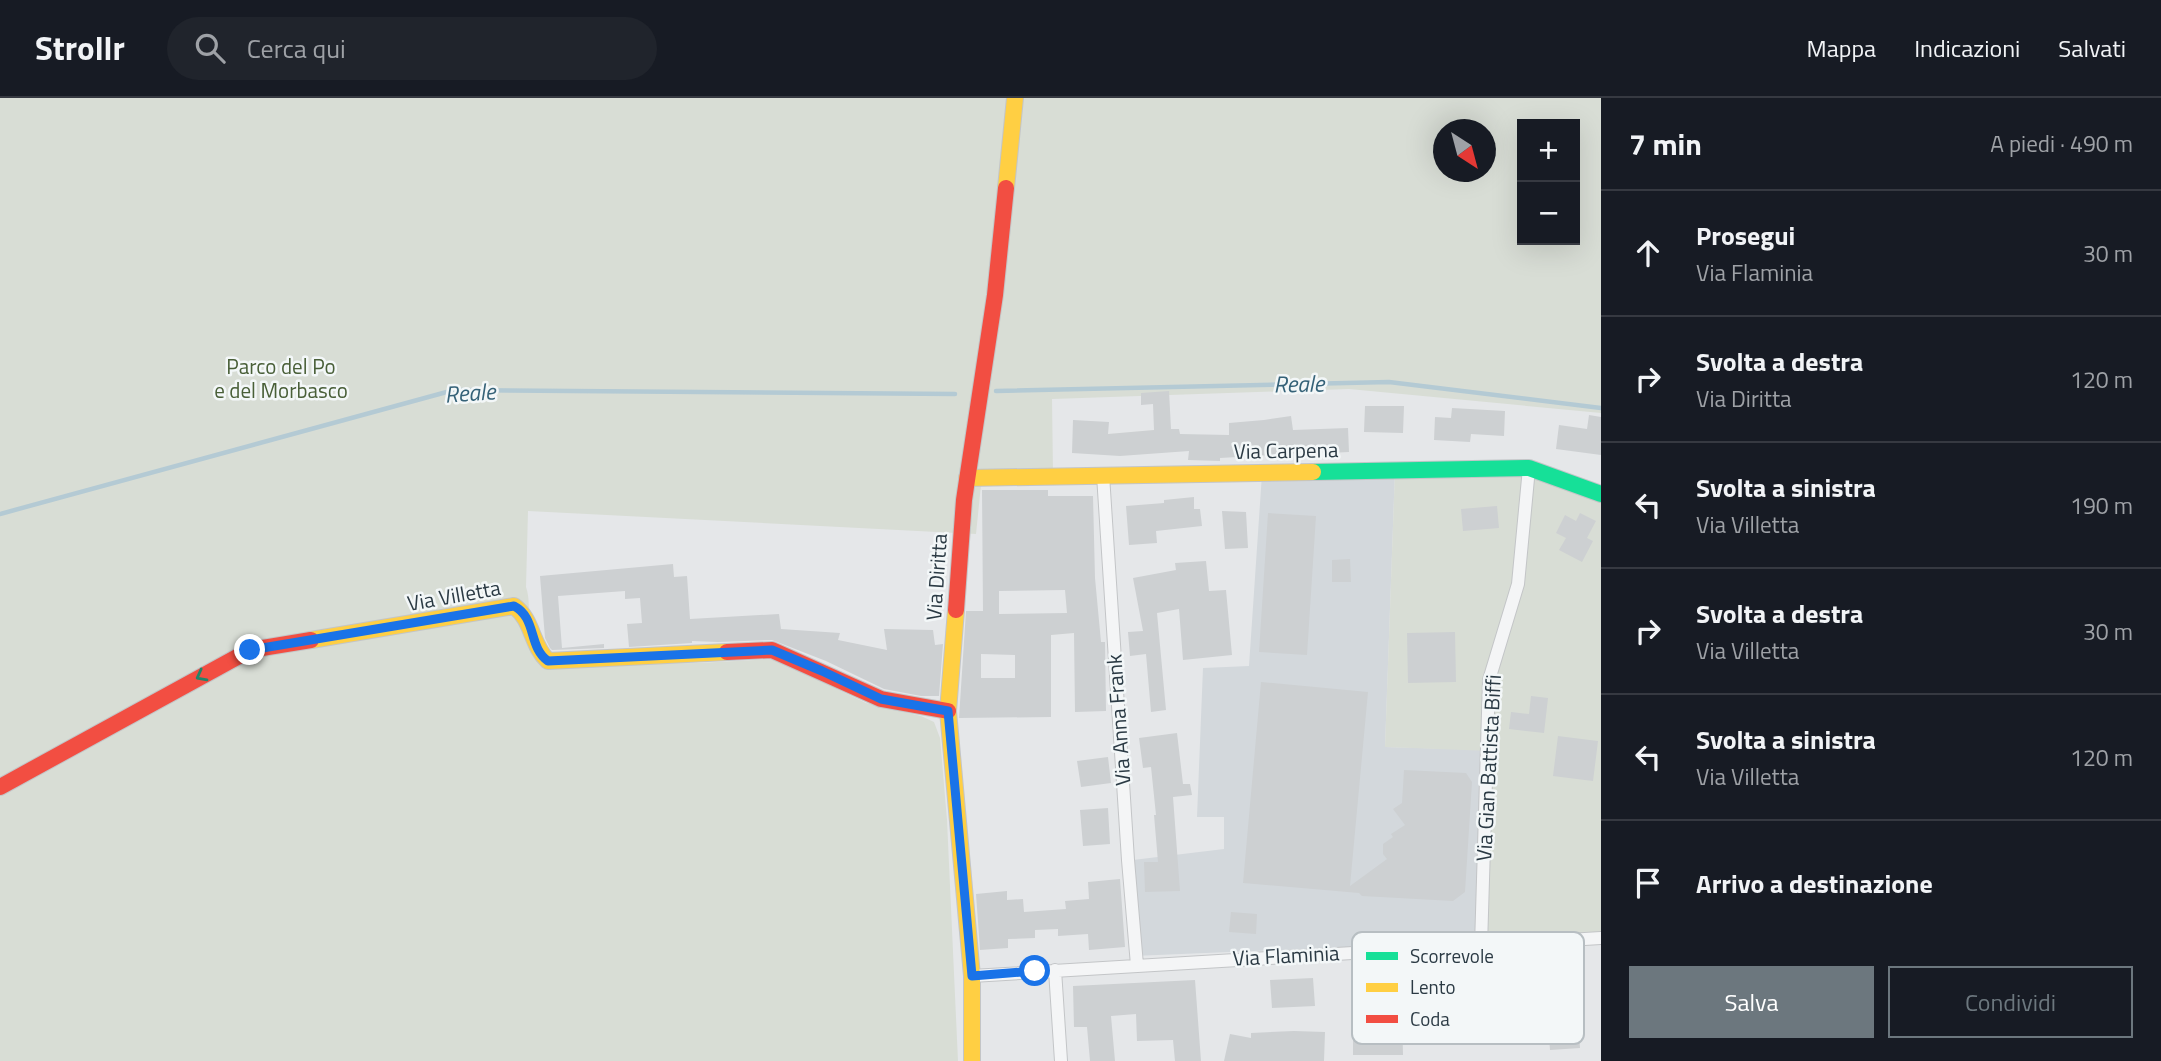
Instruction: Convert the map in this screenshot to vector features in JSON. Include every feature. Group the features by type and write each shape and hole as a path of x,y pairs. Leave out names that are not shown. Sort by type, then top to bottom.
{"street":[{"name":"Via Diritta","path":"972,1061 972,976 948,711 967,478 995,295 1015,98"},
{"name":"Via Carpena","path":"967,478 1529,468 1601,494"},
{"name":"Via Gian Battista Biffi","path":"1481,932 1489,680 1518,584 1529,468"},
{"name":"Via Anna Frank","path":"1103,475 1137,965"},
{"name":"Via Villetta","path":"0,787 250,650 514,606 528,619 538,653 548,661 772,650 881,699 948,711"},
{"name":"Via Flaminia","path":"972,976 1352,953"},
{"path":"1055,970 1061,1061"}],"shaded area":[{"path":"1395,470 1385,747 1490,750 1476,932 1352,932 1352,947 1133,956 1133,860 1224,849 1224,817 1197,817 1203,668 1249,666 1262,474"}],"green space":[{"name":"Parco del Po e del Morbasco","path":"0,98 1601,98 1601,413 1349,389 1052,399 1053,473 982,475 976,534 528,511 526,587 529,640 535,658 543,665 774,659 866,703 921,716 934,722 940,738 947,820 958,1061 0,1061"},
{"path":"1530,466 1601,495 1601,939 1584,939 1584,932 1476,932 1490,751 1385,747 1395,470"}],"building":[{"path":"1169,391 1171,429 1179,429 1180,434 1229,435 1229,423 1291,416 1293,430 1348,428 1349,452 1309,454 1309,451 1273,457 1220,458 1220,461 1188,460 1189,451 1120,456 1072,453 1073,420 1109,422 1108,434 1154,430 1153,404 1141,405 1141,393"},
{"path":"1365,406 1404,406 1403,433 1364,432"},
{"path":"1452,408 1505,411 1504,436 1471,434 1470,442 1434,440 1435,417 1451,418"},
{"path":"1589,415 1601,417 1601,455 1556,449 1559,425 1587,429"},
{"path":"982,490 1048,490 1048,496 1093,496 1095,578 1101,642 1105,642 1106,711 1075,712 1074,633 1051,635 1051,717 959,718 966,611 983,611","holes":["1065,590 1067,613 999,614 999,591","981,654 1015,655 1015,678 981,678"]},
{"path":"1194,497 1194,509 1200,509 1202,526 1156,531 1157,543 1129,545 1126,506"},
{"path":"1497,506 1499,528 1463,531 1461,509"},
{"path":"1222,511 1246,512 1248,548 1225,549"},
{"path":"1268,513 1316,516 1307,655 1259,652"},
{"path":"1580,513 1596,521 1587,538 1593,541 1582,562 1559,550 1566,538 1556,533 1565,515 1576,521"},
{"path":"1350,559 1351,582 1332,582 1332,560"},
{"path":"1206,561 1209,591 1226,590 1232,655 1183,660 1179,609 1157,613 1166,710 1151,712 1146,654 1130,656 1128,632 1143,631 1133,578 1176,570 1175,563"},
{"path":"673,564 674,577 687,576 690,619 779,614 781,629 840,633 838,640 887,650 884,629 933,630 935,645 943,644 939,696 921,696 884,689 826,661 772,640 692,641 629,647 627,624 642,623 640,598 625,599 625,591 558,596 562,648 604,644 604,648 552,650 550,648 545,638 540,576"},
{"path":"1455,632 1456,682 1408,683 1407,633"},
{"path":"1261,682 1368,692 1350,886 1387,859 1383,854 1383,844 1393,837 1391,834 1405,825 1393,809 1402,803 1404,770 1466,773 1472,782 1465,892 1453,901 1362,896 1359,893 1243,883"},
{"path":"1531,696 1548,698 1544,733 1509,729 1511,712 1529,714"},
{"path":"1177,733 1183,784 1190,784 1192,795 1173,797 1180,891 1145,892 1144,862 1158,862 1151,767 1143,768 1139,738"},
{"path":"1558,736 1598,741 1593,781 1553,776"},
{"path":"1108,757 1111,783 1081,787 1077,761"},
{"path":"1108,808 1110,844 1083,846 1080,810"},
{"path":"1120,879 1125,947 1089,950 1088,934 1058,936 1058,929 1035,930 1035,938 1008,939 1008,948 980,950 976,894 1007,891 1007,900 1023,899 1024,912 1066,909 1065,901 1089,899 1088,882"},
{"path":"1231,912 1257,914 1256,934 1229,932"},
{"path":"1313,978 1315,1006 1272,1008 1270,980"},
{"path":"1195,980 1201,1061 1175,1061 1173,1040 1137,1041 1136,1014 1111,1016 1115,1061 1090,1061 1087,1027 1074,1027 1073,986"},
{"path":"1325,1032 1324,1061 1224,1061 1230,1034 1251,1038 1251,1033"},
{"path":"1353,1044 1403,1044 1403,1055 1353,1055"},
{"path":"1550,1044 1580,1044 1580,1048 1550,1050"}],"waterway":[{"name":"Reale","path":"996,391 1389,382 1601,408"},
{"name":"Reale","path":"0,514 454,390 955,394"}],"traffic: fast":[{"path":"1313,472 1529,468 1601,494"}],"traffic: slow":[{"path":"1006,188 1015,98"},
{"path":"967,478 1313,472"},
{"path":"311,640 514,606 525,618 538,648 548,661 727,652"},
{"path":"956,610 948,711 972,976 972,1061"}],"traffic: jam":[{"path":"956,610 964,500 995,295 1006,188"},
{"path":"0,787 250,650 311,640"},
{"path":"727,652 772,650 881,699 948,711"}],"route":[{"path":"250,650 514,606 528,619 538,653 548,661 772,650 881,699 948,711 972,976 1035,971"}]}
